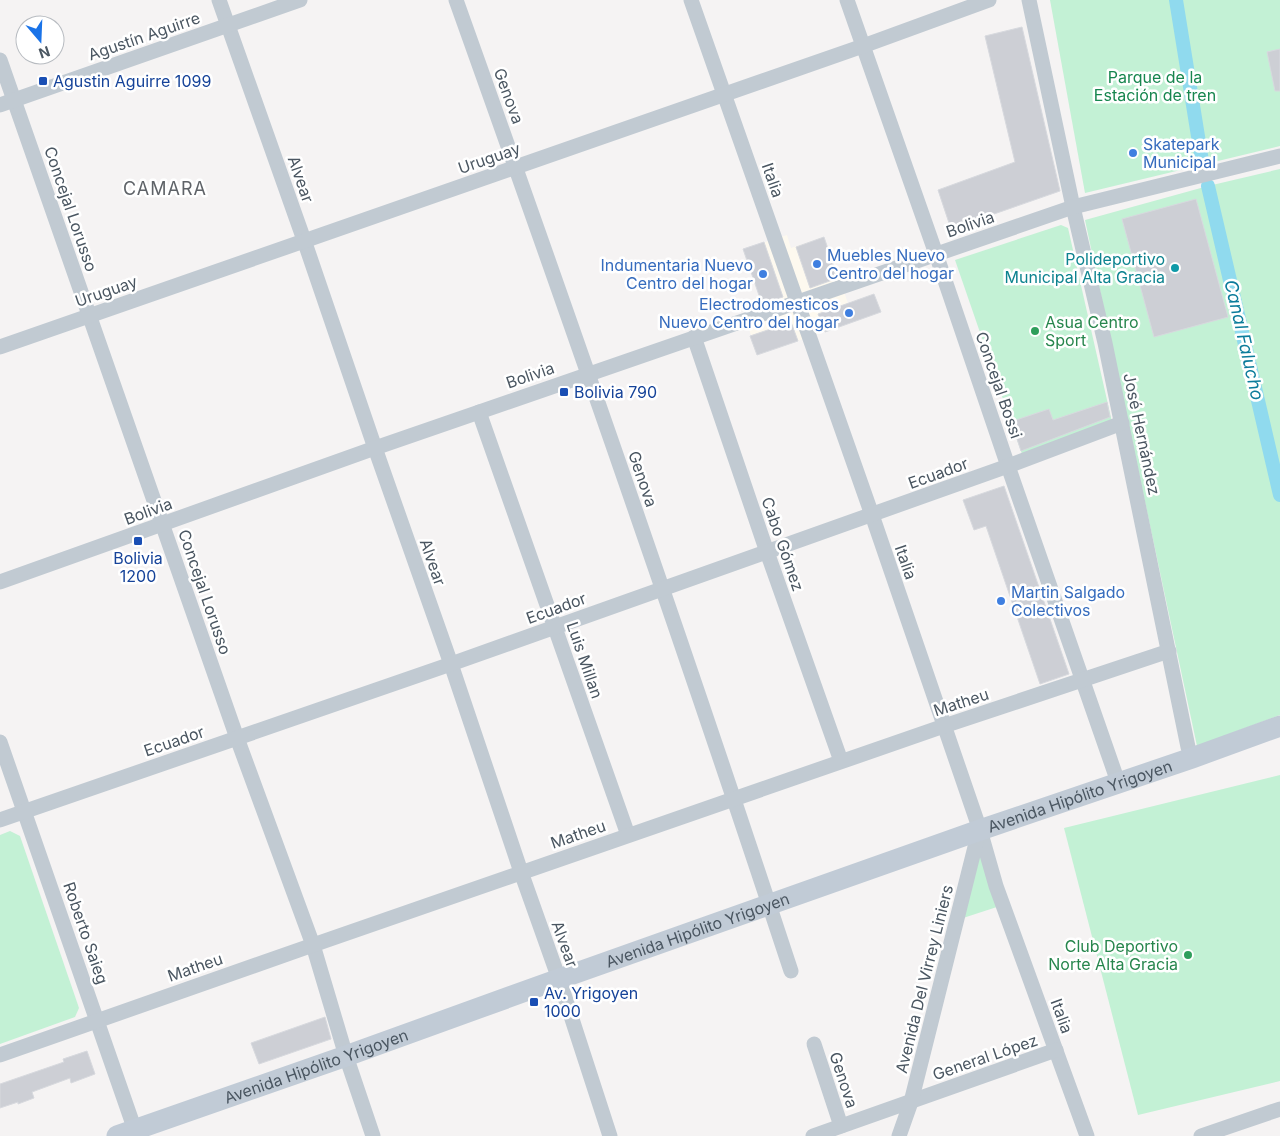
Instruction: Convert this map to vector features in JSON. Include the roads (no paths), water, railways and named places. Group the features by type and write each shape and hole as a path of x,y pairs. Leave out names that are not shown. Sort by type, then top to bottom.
{"main road":[{"name":"Avenida Hipólito Yrigoyen","path":"130,1134 559,979 1280,726"}],"street":[{"name":"Alvear","path":"219,0 451,664 559,979 610,1136"},
{"name":"Agustín Aguirre","path":"0,105 300,0"},
{"name":"Genova","path":"456,0 663,589 791,971"},
{"name":"Italia","path":"691,0 872,514 980,830 996,886 1087,1136"},
{"name":"Concejal Bossi","path":"847,0 1118,782"},
{"name":"Uruguay","path":"0,347 516,168 988,0"},
{"name":"José Hernández","path":"1029,0 1073,207 1122,422 1188,747 1192,758"},
{"name":"Concejal Lorusso","path":"0,60 237,738 312,944 346,1056 373,1136"},
{"name":"Bolivia","path":"0,582 375,448 1073,207 1280,156"},
{"name":"Cabo Gómez","path":"694,337 766,552 841,761"},
{"name":"Luis Millan","path":"479,412 628,835"},
{"name":"Ecuador","path":"0,820 663,589 1008,466 1122,422"},
{"name":"Matheu","path":"0,1056 312,944 841,761 1169,651"},
{"name":"Roberto Saieg","path":"0,742 98,1020 130,1134"},
{"name":"Avenida Del Virrey Liniers","path":"900,1136 911,1102 980,830"},
{"name":"Genova","path":"814,1044 841,1126"},
{"name":"General López","path":"813,1136 1056,1050"},
{"path":"1200,1136 1280,1110"}],"waterway":[{"name":"Canal Falucho","path":"1176,0 1202,161"},
{"name":"Canal Falucho","path":"1208,186 1280,495"}],"place":[{"name":"Agustin Aguirre 1099","path":"43,81"},
{"name":"Skatepark Municipal","path":"1133,153"},
{"name":"Muebles Nuevo Centro del hogar","path":"817,264"},
{"name":"Polideportivo Municipal Alta Gracia","path":"1175,268"},
{"name":"Indumentaria Nuevo Centro del hogar","path":"763,274"},
{"name":"Electrodomesticos Nuevo Centro del hogar","path":"849,313"},
{"name":"Asua Centro Sport","path":"1035,331"},
{"name":"Bolivia 790","path":"564,392"},
{"name":"Bolivia 1200","path":"138,541"},
{"name":"Martin Salgado Colectivos","path":"1001,601"},
{"name":"Club Deportivo Norte Alta Gracia","path":"1188,955"},
{"name":"Av. Yrigoyen 1000","path":"534,1002"}],"district":[{"name":"CAMARA","path":"165,189"}],"park label":[{"name":"Parque de la Estación de tren","path":"1155,86"}]}
